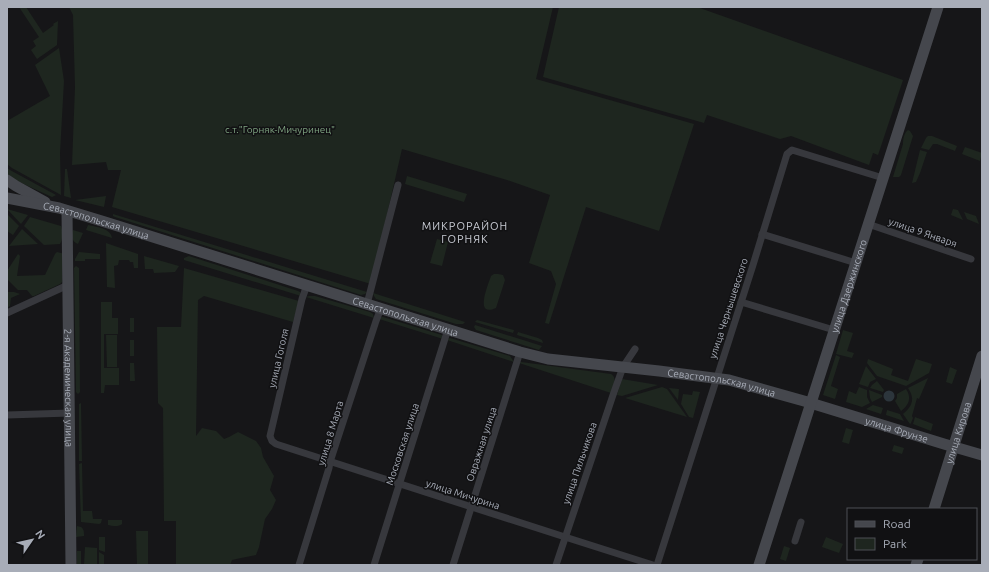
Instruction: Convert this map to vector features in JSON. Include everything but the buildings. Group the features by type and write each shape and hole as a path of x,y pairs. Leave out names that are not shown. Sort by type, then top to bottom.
{"main road":[{"name":"улица Дзержинского","path":"759,565 938,7"},
{"path":"9,198 11,183 62,209"},
{"name":"Севастопольская улица","path":"9,198 62,209 520,352 548,358 729,380 811,403"},
{"name":"2-я Академическая улица","path":"62,209 68,285 71,565"},
{"name":"улица Кирова","path":"934,508 982,356"},
{"name":"улица Фрунзе","path":"811,403 982,455"}],"street":[{"name":"улица Чернышевского","path":"657,565 787,154 792,150 883,178"},
{"path":"367,304 398,185"},
{"name":"улица 9 Января","path":"868,224 971,259"},
{"path":"762,234 856,263"},
{"path":"7,314 68,285"},
{"name":"улица Гоголя","path":"270,436 302,299 307,285"},
{"path":"741,302 834,330"},
{"name":"улица 8 Марта","path":"299,565 330,462 381,308"},
{"name":"Московская улица","path":"374,565 448,329"},
{"name":"улица Пильчикова","path":"556,565 564,537 623,367 635,348"},
{"name":"Овражная улица","path":"453,565 520,352"},
{"path":"7,415 70,413"},
{"name":"улица Мичурина","path":"270,436 272,441 276,444 654,565"},
{"path":"795,541 801,522"}],"green space":[{"path":"19,7 26,7 43,33 58,21 57,45 37,59 31,50 36,46 33,41 39,37"},
{"name":"с.т.\"Горняк-Мичуринец\"","path":"69,7 553,7 536,79 694,124 659,231 586,207 549,324 545,323 556,284 551,271 529,263 550,195 507,180 402,149 371,284 112,207 121,170 108,170 106,162 72,165 75,87 73,15"},
{"path":"559,7 697,7 903,80 878,155 873,153 869,165 791,136 780,139 707,115 704,123 543,77"},
{"path":"59,48 64,81 60,153 61,195 7,164 7,121 50,96 35,65"},
{"path":"908,130 913,136 901,175 899,177 893,177 904,136"},
{"path":"928,136 932,136 957,146 955,151 937,144 933,144 929,150 921,148"},
{"path":"965,147 982,153 980,161 962,154"},
{"path":"920,150 927,152 916,182 912,183"},
{"path":"7,168 56,195 52,197 17,181 7,175"},
{"path":"65,169 67,169 71,198 64,196"},
{"path":"407,176 467,194 464,202 405,184"},
{"path":"106,196 104,207 75,200"},
{"path":"7,209 28,215 21,224"},
{"path":"953,209 958,210 963,220 951,215"},
{"path":"964,212 976,216 979,224 967,219"},
{"path":"7,214 19,226 13,235 7,231"},
{"path":"113,214 367,292 361,295 115,217"},
{"path":"30,217 61,226 62,240 60,244 44,245 24,226"},
{"path":"88,225 106,230 112,238 86,230"},
{"path":"22,229 38,244 9,246"},
{"path":"73,230 83,233 78,244 74,242 72,238"},
{"path":"437,239 448,242 442,266 430,263"},
{"path":"106,243 138,254 138,268 134,268 133,262 130,262 129,260 119,260 118,265 114,266 115,288 107,287"},
{"path":"57,252 63,254 62,282 60,284 32,296 27,290 18,290 7,279 7,271 18,254 20,256 17,276 45,275"},
{"path":"79,252 100,254 100,259 75,261"},
{"path":"144,256 179,266 175,272 154,273 153,269 145,269"},
{"path":"189,256 298,291 300,292 301,296 184,260 184,258"},
{"path":"76,266 79,268 80,392 78,394 76,392 74,268"},
{"path":"184,268 299,301 293,322 204,296 198,300 196,436 202,428 216,431 224,439 238,432 256,441 261,448 263,457 274,476 270,490 276,500 265,519 256,555 232,560 230,565 176,565 176,521 164,521 163,408 158,403 157,327 181,327"},
{"path":"494,274 503,275 505,280 496,308 489,310 484,305 484,299 491,276"},
{"path":"7,292 20,294 11,298 10,306 7,308"},
{"path":"373,293 465,322 463,324 456,324 376,299"},
{"path":"315,296 370,312 373,314 374,318 306,297"},
{"path":"101,302 112,302 112,318 118,318 118,334 104,334 104,368 119,368 119,385 105,385 104,393 101,393"},
{"path":"381,317 442,335 443,339 379,319"},
{"path":"130,318 134,318 134,332 130,332"},
{"path":"477,320 514,330 513,333 475,322"},
{"path":"475,325 542,346 539,350 476,330 474,327"},
{"path":"843,330 853,333 847,351 854,353 852,358 836,354"},
{"path":"518,332 538,338 542,340 543,343 517,335"},
{"path":"106,335 117,335 117,367 107,367"},
{"path":"450,338 510,356 514,362 447,340"},
{"path":"130,340 134,340 134,356 130,356"},
{"path":"836,355 840,357 831,386 838,389 835,399 823,395"},
{"path":"868,359 893,369 891,375 908,381 916,359 932,364 929,373 906,386 877,376 867,363"},
{"path":"521,362 611,374 615,380 611,393 519,363"},
{"path":"130,363 134,363 135,381 130,381"},
{"path":"866,366 876,379 870,382 868,387 859,384"},
{"path":"950,367 957,370 952,384 946,382"},
{"path":"928,378 919,399 917,398 912,416 913,418 910,424 903,414 912,402 912,395 908,388"},
{"path":"622,379 658,385 622,396 617,395"},
{"path":"877,381 884,390 883,392 870,388"},
{"path":"662,387 667,389 687,417 625,398"},
{"path":"859,387 867,390 867,397 870,403 862,407 846,402 849,391 856,394"},
{"path":"669,388 679,389 678,400"},
{"path":"906,389 909,395 909,401 901,411 895,401 897,394"},
{"path":"869,390 882,395 882,397 872,402"},
{"path":"693,391 700,392 693,418 689,417 681,404 683,394 692,395"},
{"path":"81,403 82,461 79,461 79,404"},
{"path":"873,405 883,408 881,414 866,409"},
{"path":"887,410 900,414 904,421 886,415"},
{"path":"915,417 933,424 931,431 913,424"},
{"path":"846,428 853,430 849,444 842,442"},
{"path":"894,445 904,448 902,454 892,451"},
{"path":"82,463 83,511 92,511 93,519 102,519 101,523 99,524 81,522 79,464"},
{"path":"108,520 122,520 122,524 117,526 108,525"},
{"path":"77,526 83,529 84,536 76,537"},
{"path":"136,531 148,531 148,565 137,565"},
{"path":"99,537 105,537 105,552 99,550"},
{"path":"826,537 843,544 839,553 822,547"},
{"path":"784,546 790,548 786,561 780,559"},
{"path":"85,547 97,548 97,565 84,565"},
{"path":"77,551 81,551 81,565 77,565"},
{"path":"99,552 104,555 104,565 99,565"}],"shaded area":[{"path":"887,391 891,391 893,392 893,400 887,401 884,398 884,394"}],"district":[{"name":"МИКРОРАЙОН ГОРНЯК","path":"465,232"}]}
